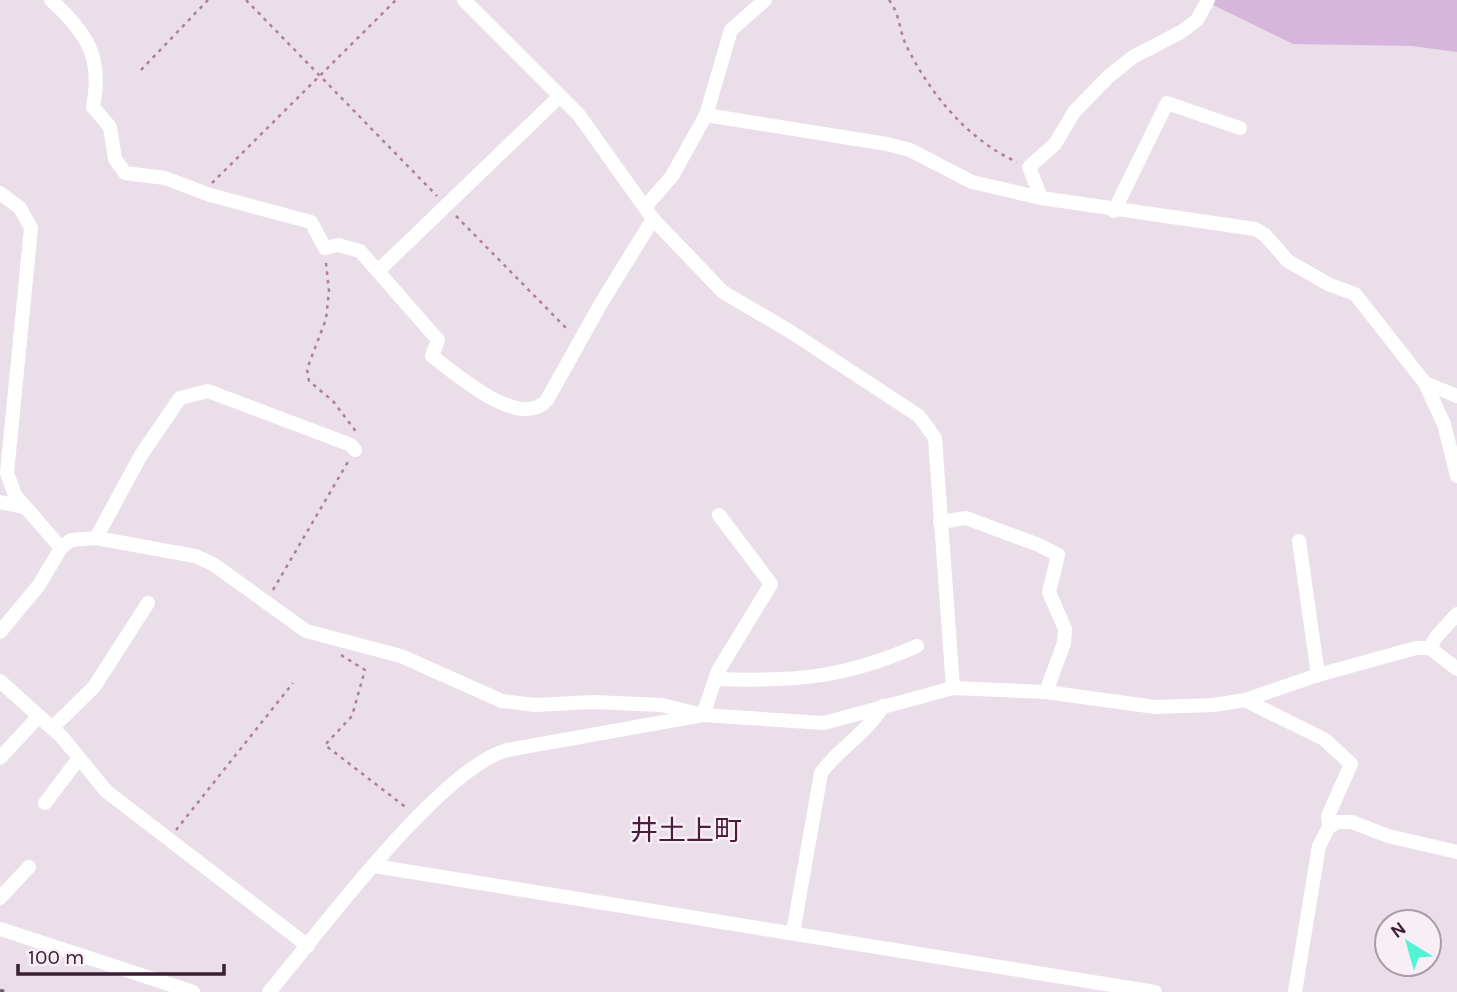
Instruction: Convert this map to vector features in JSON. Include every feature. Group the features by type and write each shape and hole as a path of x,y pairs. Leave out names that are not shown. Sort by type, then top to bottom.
{"street":[{"path":"51,0 79,26 97,64 98,82 93,107 110,127 115,159 125,173 165,178 202,192 311,222 325,248 338,245 360,251 438,340 432,355 475,390 524,411 541,407 547,400 706,115 731,30 765,0"},
{"path":"464,0 579,115 649,213 723,292 813,346 919,416 930,427 935,438 953,688"},
{"path":"1041,198 1029,167 1055,144 1074,112 1133,57 1181,32 1197,20 1208,0"},
{"path":"378,271 560,96"},
{"path":"1114,211 1167,103 1240,128"},
{"path":"706,115 887,144 910,150 972,182 1041,198 1114,211 1255,229 1265,235 1288,261 1303,271 1355,294 1425,383 1444,424 1457,476"},
{"path":"0,193 20,208 31,228 7,473 15,495 61,548"},
{"path":"1425,383 1457,396"},
{"path":"96,538 141,455 180,398 193,392 208,391 351,445 355,450"},
{"path":"0,502 24,507"},
{"path":"703,715 715,678 771,584 719,515"},
{"path":"940,522 966,518 1040,545 1058,555 1049,592 1065,629 1064,643 1046,692"},
{"path":"0,632 39,584 61,548 71,540 96,538 195,556 213,564 306,631 401,656 502,701 535,705 593,702 662,705 703,715 824,723 953,688 1046,692 1155,707 1245,701 1318,675 1416,648 1430,648 1457,669"},
{"path":"1299,541 1318,675"},
{"path":"52,728 94,687 148,603"},
{"path":"1430,648 1436,636 1457,614"},
{"path":"715,678 783,681 825,676 917,646"},
{"path":"0,681 52,728 106,791 308,946"},
{"path":"1245,701 1324,739 1351,764 1328,816 1329,827 1319,846 1296,992"},
{"path":"793,933 821,774 835,753 873,723 883,706"},
{"path":"269,992 374,866 465,771 494,754 703,715"},
{"path":"0,758 39,716"},
{"path":"46,803 79,758"},
{"path":"1329,827 1338,822 1352,822 1388,836 1457,852"},
{"path":"374,866 1155,992"},
{"path":"0,898 29,867"},
{"path":"0,929 192,992"}],"path":[{"path":"141,70 208,0"},
{"path":"246,0 445,204"},
{"path":"202,192 396,0"},
{"path":"889,0 895,8 905,44 960,125 998,153 1029,167"},
{"path":"454,214 579,342"},
{"path":"336,652 365,670 352,716 325,745 419,818"},
{"path":"170,838 293,683"}],"shaded area":[{"path":"1203,0 1457,0 1457,52 1412,46 1293,44"}],"railway":[{"path":"0,991 4,992"}],"district":[{"name":"井土上町","path":"686,830"}]}
